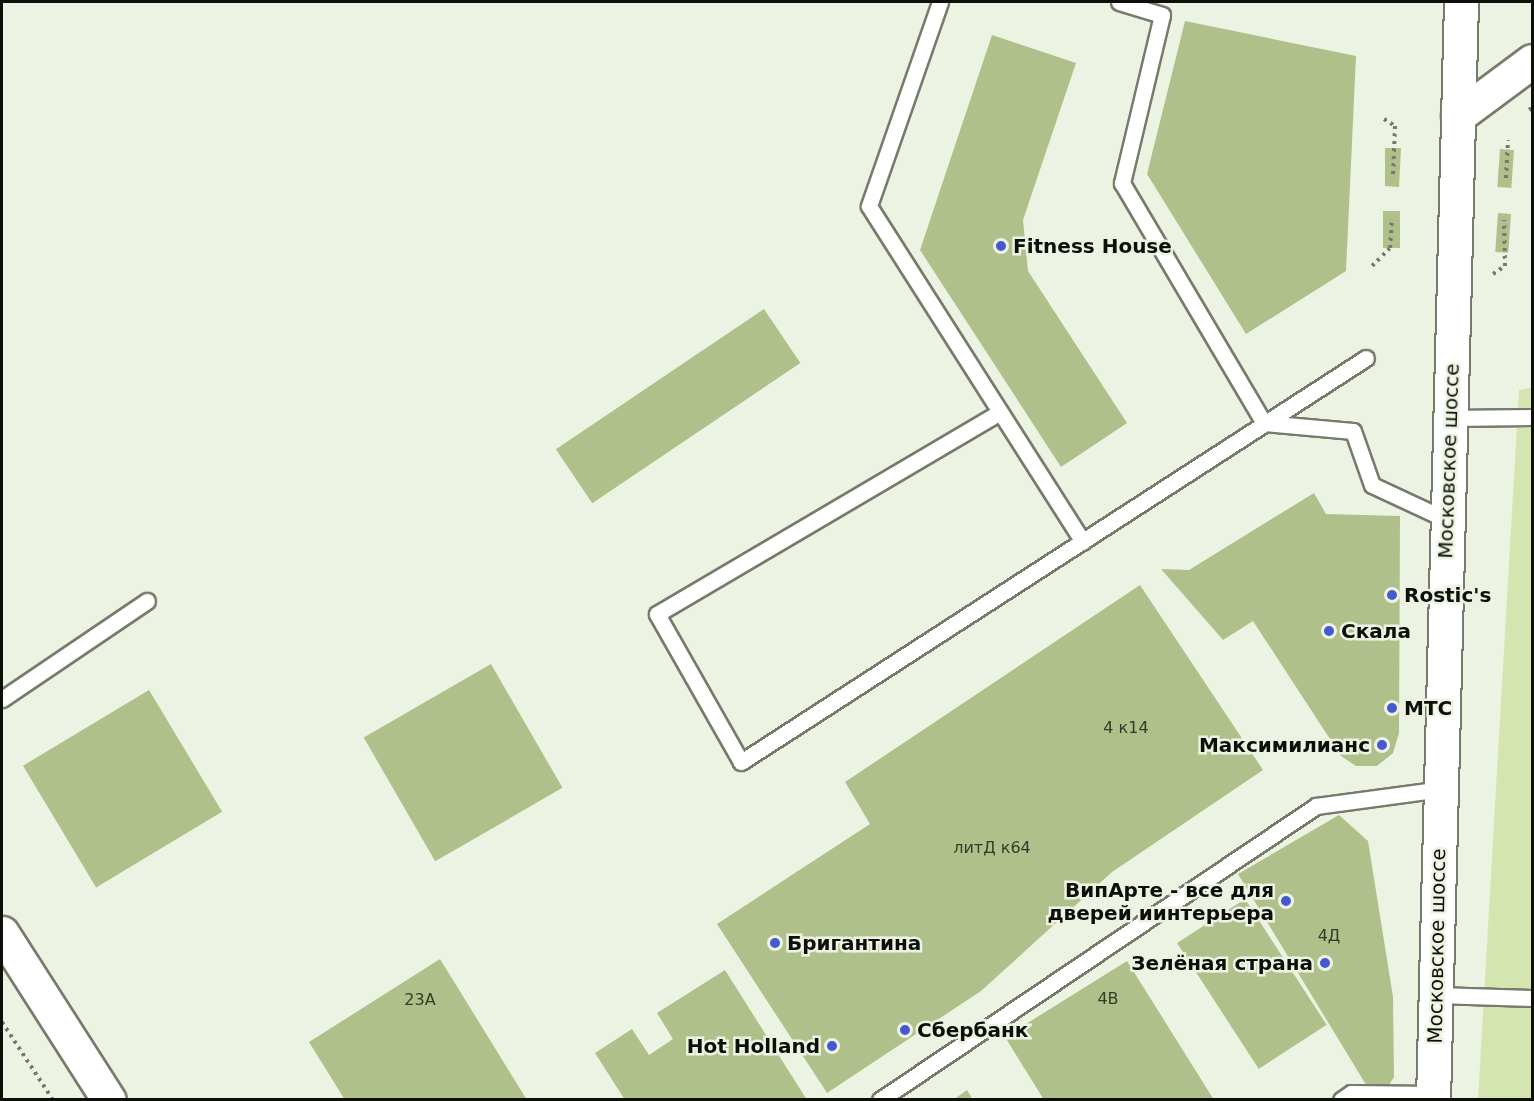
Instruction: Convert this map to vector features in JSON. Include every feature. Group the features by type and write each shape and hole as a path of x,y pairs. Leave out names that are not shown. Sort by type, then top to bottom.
{"main road":[{"name":"Московское шоссе","path":"1433,1097 1461,2"},
{"path":"1458,116 1533,61"},
{"path":"2,933 109,1100"}],"lane":[{"path":"940,2 869,206 1083,542"},
{"path":"1119,2 1162,15 1122,183 1264,423"},
{"path":"1000,412 657,614 741,762 1366,358"},
{"path":"1450,418 1533,417"},
{"path":"1264,423 1353,431 1372,485 1448,519"},
{"path":"2,699 147,602"},
{"path":"880,1100 1316,806 1441,789"},
{"path":"1436,995 1533,998"},
{"path":"1341,1100 1351,1093 1433,1097"}],"path":[{"path":"1384,119 1395,126 1393,176"},
{"path":"1506,178 1508,140"},
{"path":"1493,274 1505,266 1504,220"},
{"path":"1372,266 1390,248 1392,221"},
{"path":"2,1022 53,1100"}],"green space":[{"path":"1532,388 1532,1099 1478,1100 1519,390"}],"building":[{"path":"1185,21 1356,56 1346,271 1246,334 1147,174"},
{"path":"992,35 1076,63 1023,220 1028,271 1127,423 1061,467 920,250"},
{"path":"1385,148 1401,148 1399,187 1385,186"},
{"path":"1500,149 1514,150 1511,188 1497,187"},
{"path":"1383,211 1400,211 1400,248 1383,248"},
{"path":"1498,213 1511,214 1508,253 1495,252"},
{"path":"764,309 800,363 592,503 556,449"},
{"name":"Скала","path":"1314,493 1326,514 1400,516 1399,733 1393,753 1377,766 1356,766 1341,756 1253,621 1223,640 1161,569 1189,570"},
{"path":"1140,585 1263,770 1112,872 981,991 827,1093 717,924 870,824 845,782"},
{"path":"491,664 562,788 435,861 364,738"},
{"path":"149,690 222,812 96,887 23,766"},
{"path":"1339,815 1368,841 1393,997 1394,1077 1387,1088 1368,1088 1238,874"},
{"path":"1245,899 1327,1025 1259,1069 1177,943"},
{"path":"440,959 527,1100 345,1100 309,1042"},
{"path":"1127,961 1214,1100 1044,1100 1005,1037"},
{"path":"725,970 807,1100 625,1100 595,1053 632,1029 649,1055 673,1039 657,1013"},
{"path":"967,1090 973,1100 953,1100"}],"place":[{"name":"Fitness House","path":"1001,246"},
{"name":"Rostic's","path":"1392,595"},
{"name":"Скала","path":"1329,631"},
{"name":"МТС","path":"1392,708"},
{"name":"Максимилианс","path":"1382,745"},
{"name":"ВипАрте - все для дверей иинтерьера","path":"1286,901"},
{"name":"Бригантина","path":"775,943"},
{"name":"Зелёная страна","path":"1325,963"},
{"name":"Сбербанк","path":"905,1030"},
{"name":"Hot Holland","path":"832,1046"}]}
